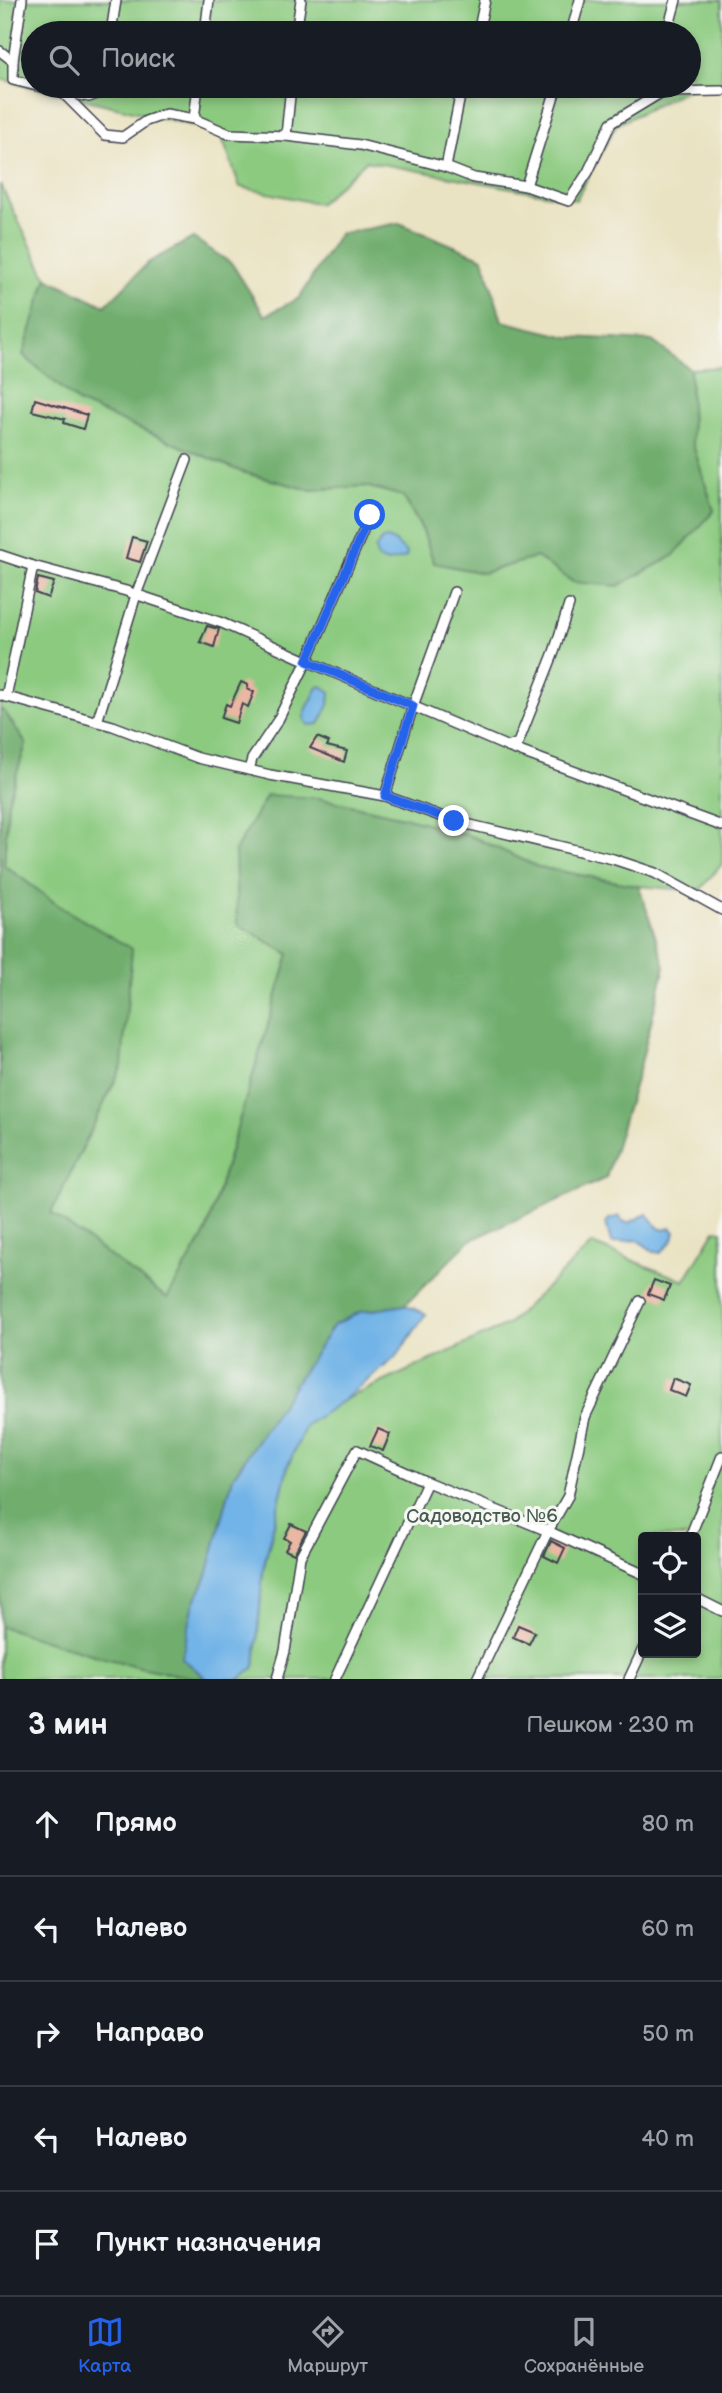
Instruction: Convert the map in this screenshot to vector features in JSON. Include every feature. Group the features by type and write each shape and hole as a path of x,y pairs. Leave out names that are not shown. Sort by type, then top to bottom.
{"lane":[{"path":"21,82 13,80 13,61 22,0"},
{"path":"113,21 116,0"},
{"path":"206,21 209,0"},
{"path":"298,21 301,0"},
{"path":"481,21 485,0"},
{"path":"574,21 580,0"},
{"path":"670,21 676,0"},
{"path":"0,51 13,61"},
{"path":"701,90 722,91"},
{"path":"68,98 105,135 123,137 146,121 166,114 194,119 229,134 286,136 359,145 446,167 474,178 526,186 569,201 588,173 611,123 648,98"},
{"path":"194,119 197,98"},
{"path":"286,136 290,98"},
{"path":"446,167 460,98"},
{"path":"526,186 554,98"},
{"path":"97,722 136,595 187,460"},
{"path":"249,770 252,759 278,720 307,661 370,515"},
{"path":"0,555 222,623 508,747 722,826"},
{"path":"33,566 3,696 97,722 198,758 385,796 454,821 613,859 655,873 722,910"},
{"path":"385,796 413,706 454,592"},
{"path":"508,747 518,744 554,652 569,605"},
{"path":"477,1679 548,1531 568,1496 584,1417 640,1301"},
{"path":"277,1679 285,1651 300,1557 358,1450 426,1482 548,1531 638,1572"},
{"path":"692,1532 722,1456"},
{"path":"335,1679 426,1482"},
{"path":"701,1600 722,1611"},
{"path":"629,1679 638,1658"}],"green space":[{"path":"0,0 722,0 722,86 701,83 701,21 21,21 21,84 0,79"},
{"path":"79,98 669,98 616,125 576,200 366,161 319,204 240,187 220,132"},
{"path":"0,184 47,278 23,355 79,403 242,472 310,490 365,486 403,496 423,531 434,563 483,573 537,557 573,582 714,511 692,442 690,369 722,367 722,864 699,891 639,886 538,867 473,837 407,818 318,798 289,954 206,1232 167,1299 51,1213 122,1066 59,906 4,865 8,802 26,744 4,711 0,710"},
{"path":"399,223 483,258 502,321 568,337 652,341 690,369 692,442 714,511 673,556 618,586 573,582 537,557 483,573 434,563 423,531 403,496 365,486 310,490 242,472 79,403 23,355 47,278 105,306 149,262 193,238 232,264 265,316 299,298 339,234"},
{"path":"0,710 4,711 26,744 8,802 4,865 59,906 132,949 122,1066 51,1213 167,1298 206,1232 289,954 237,924 235,851 267,795 318,798 408,818 473,837 538,867 639,886 665,966 641,1063 606,1178 469,1241 405,1305 360,1312 334,1325 233,1477 207,1576 194,1603 182,1658 207,1679 128,1664 0,1626"},
{"name":"Садоводство №6","path":"715,1230 722,1231 722,1679 239,1679 255,1666 263,1570 288,1465 306,1425 344,1400 507,1325 592,1244 684,1281"},
{"path":"0,1626 73,1649 204,1679 0,1679"}],"water":[{"path":"386,538 394,541 407,553 406,557 388,562 378,559 375,550 381,540"},
{"path":"321,686 330,692 329,705 319,724 308,725 304,718 306,710"},
{"path":"647,1214 659,1228 671,1228 675,1232 673,1240 661,1253 637,1240 611,1243 606,1223 609,1219 620,1216 622,1221 628,1223"},
{"path":"405,1305 426,1314 397,1356 344,1400 306,1425 288,1465 263,1570 255,1667 239,1679 207,1679 182,1658 194,1603 207,1576 233,1477 334,1325 360,1312"}],"building":[{"path":"35,399 87,415 83,429 64,423 65,419 32,411"},
{"path":"132,537 147,541 140,562 126,558"},
{"path":"38,578 54,582 48,598 35,593"},
{"path":"207,626 219,629 214,647 200,642"},
{"path":"241,682 254,692 248,707 242,704 236,723 221,718 226,704 230,706"},
{"path":"317,737 329,742 327,746 347,751 344,762 310,748"},
{"path":"654,1280 670,1286 664,1300 648,1294"},
{"path":"673,1378 691,1385 686,1397 669,1390"},
{"path":"378,1429 390,1434 383,1451 370,1446"},
{"path":"291,1524 306,1531 294,1554 285,1550 290,1541 284,1538"},
{"path":"551,1541 565,1548 558,1563 544,1556"},
{"path":"518,1625 535,1632 529,1644 513,1637"}],"route":[{"path":"370,515 307,661 413,706 385,796 454,821"}]}
